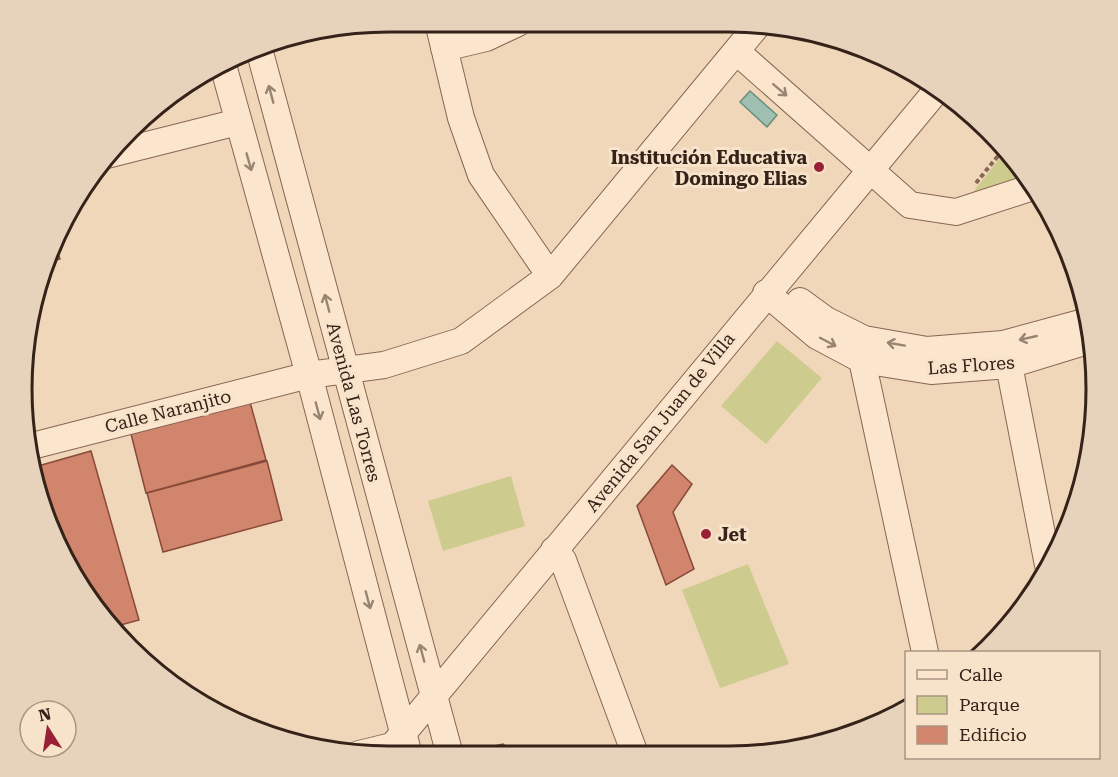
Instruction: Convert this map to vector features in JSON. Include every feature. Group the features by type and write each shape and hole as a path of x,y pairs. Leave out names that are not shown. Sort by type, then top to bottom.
{"street":[{"path":"440,32 461,118 481,175 550,276"},
{"path":"444,48 486,38 499,32"},
{"name":"Calle Naranjito","path":"36,445 309,375 384,365 461,341 550,276 752,32"},
{"path":"736,51 910,205 953,212 1026,189"},
{"name":"Avenida Las Torres","path":"261,55 447,746"},
{"name":"Avenida Las Torres","path":"225,71 309,375 399,746"},
{"name":"Avenida San Juan de Villa","path":"876,173 933,95"},
{"name":"Avenida San Juan de Villa","path":"401,746 876,173 943,102"},
{"path":"122,151 238,122"},
{"name":"Las Flores","path":"776,292 817,336 931,371 1009,365 1083,342"},
{"name":"Las Flores","path":"863,350 927,350 1003,344 1081,323"},
{"path":"863,350 925,651"},
{"path":"1009,365 1046,554"},
{"path":"559,555 631,746"}],"path":[{"path":"953,212 999,154"}],"green space":[{"path":"1001,157 1023,185 962,206"},
{"path":"777,341 822,378 766,444 721,406"},
{"path":"511,476 525,526 443,551 428,501"},
{"path":"748,564 789,664 720,688 682,590"}],"shaded area":[{"path":"750,91 777,115 767,127 740,102"}],"building":[{"path":"250,402 266,460 146,493 131,434"},
{"path":"91,451 139,620 121,625 79,567 50,503 40,465"},
{"path":"267,461 282,520 163,552 147,493"},
{"path":"672,465 692,484 673,512 694,569 666,585 637,506"}],"place":[{"name":"Institución Educativa Domingo Elias","path":"819,167"},
{"name":"Jet","path":"706,534"}]}
